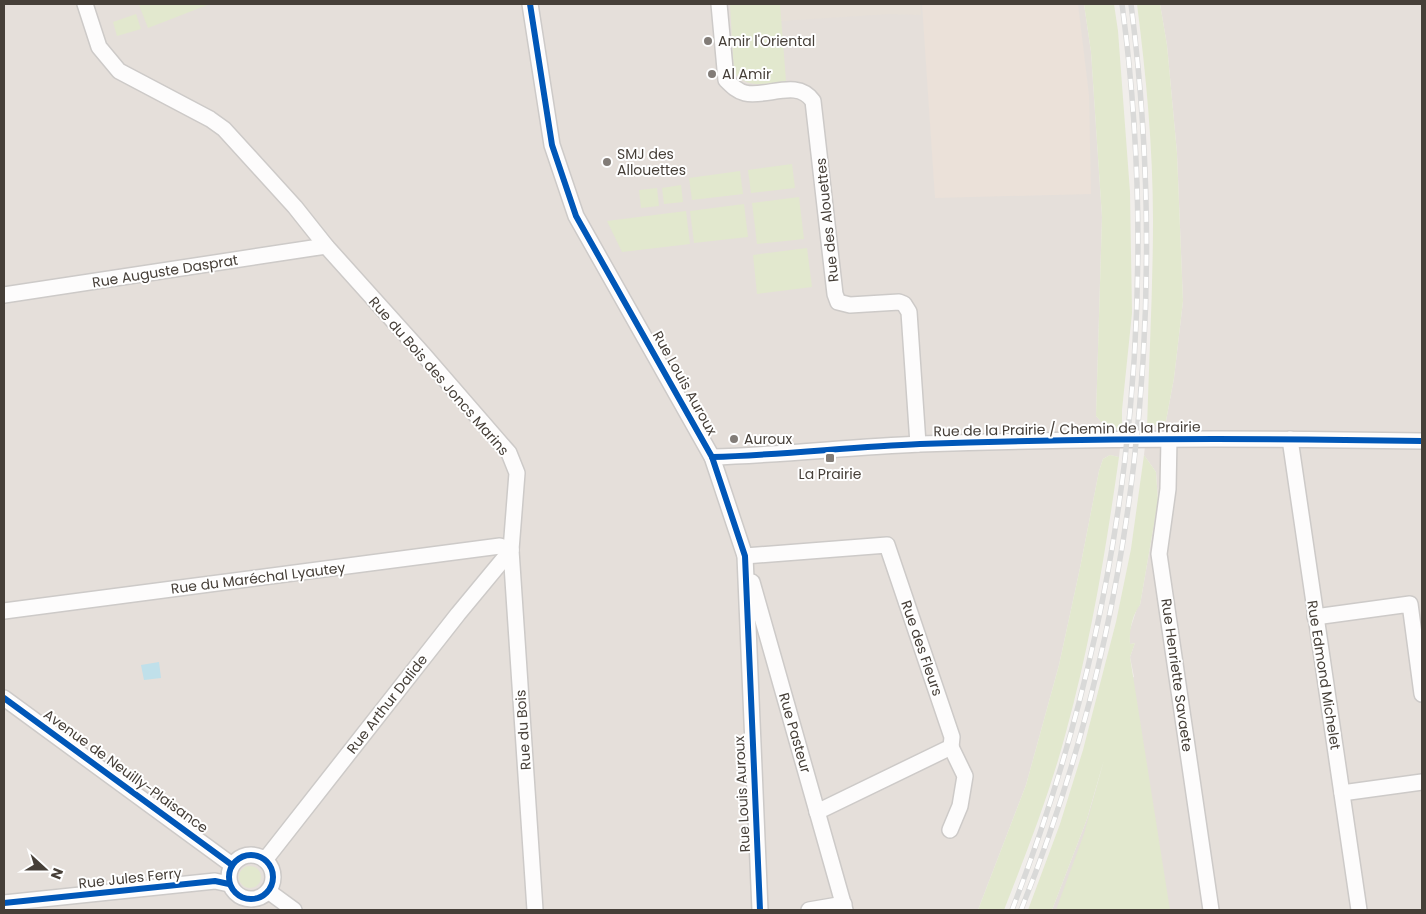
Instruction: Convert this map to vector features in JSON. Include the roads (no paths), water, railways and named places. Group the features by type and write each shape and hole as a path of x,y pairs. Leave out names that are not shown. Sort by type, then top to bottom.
{"street":[{"name":"Rue du Bois des Joncs Marins","path":"85,4 99,47 119,71 210,119 224,129 295,207 326,246 509,453 516,473 512,550"},
{"name":"Rue Louis Auroux","path":"530,4 552,146 576,216 712,457 744,556 760,910"},
{"name":"Rue des Alouettes","path":"719,4 726,80 735,89 746,94 799,90 809,94 813,101 835,294 838,302 850,305 899,302 904,304 909,312 918,444"},
{"name":"Rue Auguste Dasprat","path":"4,295 326,246"},
{"name":"Rue de la Prairie / Chemin de la Prairie","path":"712,457 918,444 1169,439 1422,441"},
{"name":"Rue Henriette Savaete","path":"1169,439 1168,489 1159,554 1211,910"},
{"name":"Rue Edmond Michelet","path":"1290,439 1359,910"},
{"name":"Rue des Fleurs","path":"744,556 887,545 952,737 951,747"},
{"name":"Rue du Maréchal Lyautey","path":"4,611 500,546 512,550"},
{"name":"Rue Arthur Dalide","path":"265,860 458,614 512,550"},
{"name":"Rue du Bois","path":"512,550 535,910"},
{"name":"Rue Pasteur","path":"744,556 844,907"},
{"path":"1315,617 1410,604 1422,694"},
{"name":"Avenue de Neuilly-Plaisance","path":"4,698 232,865"},
{"path":"817,812 951,747 964,776 960,806 950,830"},
{"path":"1342,793 1422,782"},
{"path":"248,855 265,860 273,879 268,892 257,899 243,904 229,884 229,871 232,865 248,855"},
{"name":"Rue Jules Ferry","path":"4,903 215,881 229,884"},
{"path":"268,892 294,910"},
{"path":"809,910 844,907"}],"water":[{"path":"159,662 161,678 144,680 141,665"}],"railway":[{"path":"1012,910 1051,801 1082,690 1107,577 1124,464 1135,349 1138,234 1134,119 1122,4"},
{"path":"1021,910 1060,802 1092,691 1117,578 1134,464 1144,349 1146,234 1142,119 1131,4"}],"place":[{"name":"Amir l'Oriental","path":"708,41"},
{"name":"Al Amir","path":"712,74"},
{"name":"SMJ des Allouettes","path":"607,162"},
{"name":"Auroux","path":"734,439"},
{"name":"La Prairie","path":"830,458"}]}
